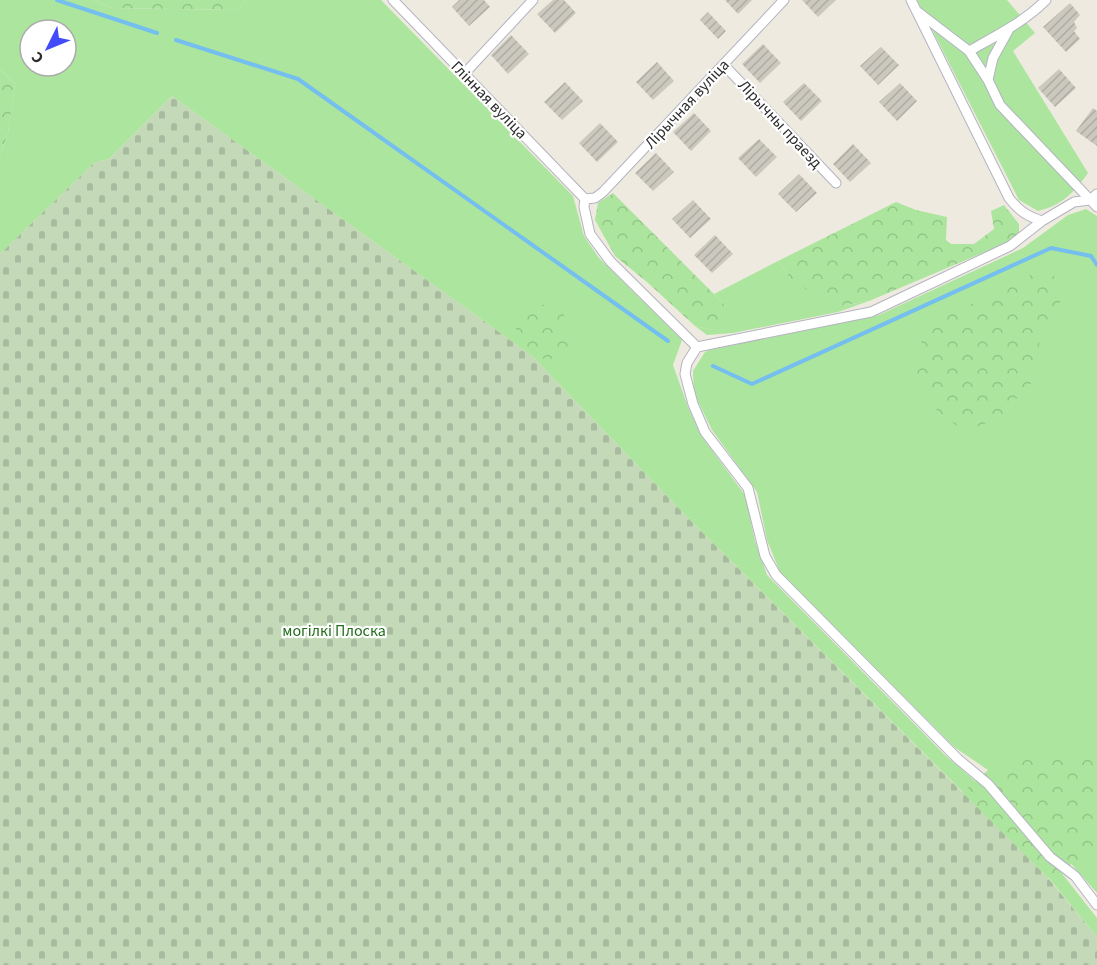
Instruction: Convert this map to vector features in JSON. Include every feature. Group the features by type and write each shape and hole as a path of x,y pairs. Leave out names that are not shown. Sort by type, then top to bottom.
{"street":[{"name":"Глінная вуліца","path":"393,0 585,199"},
{"path":"465,73 533,0"},
{"name":"Лірычная вуліца","path":"585,199 595,198 603,192 784,0"},
{"path":"911,0 1009,198 1027,217 1042,221"},
{"path":"969,51 1011,27 1046,0"},
{"path":"916,10 969,51 988,80 1000,105 1093,197 1097,207"},
{"path":"988,80 993,58 1011,27"},
{"name":"Лірычны праезд","path":"724,65 836,183"},
{"path":"1093,197 1074,202 1042,221 1010,246 871,312 697,347 687,363 685,374 693,404 705,432 748,489 765,556 776,574 958,759 988,784 1050,857 1075,876 1097,905"},
{"path":"585,199 584,207 590,234 610,261 697,347"}],"green space":[{"path":"0,0 93,0 112,8 237,10 246,0 381,0 573,196 584,236 599,258 682,340 673,365 688,407 700,434 745,495 755,541 767,575 944,754 975,781 1060,871 1097,918 1097,937 1048,877 690,520 532,356 172,96 109,159 94,163 0,254 0,155 8,134 15,84 0,69"},
{"path":"93,0 246,0 237,10 112,8"},
{"path":"917,0 1007,0 1035,33 1013,51 1088,173 1061,202 1038,211 1019,200"},
{"path":"0,69 15,84 8,134 0,155"},
{"name":"могілкі Плоска","path":"172,96 532,356 690,520 1048,878 1097,937 1097,965 0,965 0,254 94,163 109,159"},
{"path":"613,193 726,306 728,319 712,330 695,326 615,256 595,220 598,203"},
{"path":"896,202 916,210 947,217 946,240 951,244 974,244 994,229 991,211 1004,205 1019,224 1019,235 1004,244 869,301 841,306 823,301 791,279 778,261"},
{"path":"1086,209 1097,216 1097,893 988,770 954,747 780,572 767,540 757,492 712,430 694,393 693,371 705,352 710,350 879,315 1023,248 1068,215"},
{"path":"778,261 791,279 841,306 869,301 838,312 733,333 707,335 695,326 712,330 726,306 714,294"},
{"path":"1043,269 1061,281 1061,301 1040,336 1037,377 997,419 966,431 940,415 917,378 918,353 927,326"},
{"path":"538,303 562,311 575,338 571,350 549,360 532,356 522,348 515,326 520,313"},
{"path":"1097,753 1097,849 1048,878 962,793 988,770 1036,754"}],"building":[{"path":"459,0 484,0 490,7 469,26 452,7"},
{"path":"553,0 564,0 576,13 555,33 537,14"},
{"path":"725,0 752,0 738,14"},
{"path":"802,0 836,0 818,17"},
{"path":"1070,3 1080,15 1074,22 1077,28 1074,31 1080,39 1066,52 1043,27"},
{"path":"708,12 726,31 718,39 700,20"},
{"path":"511,35 529,54 508,74 491,55"},
{"path":"763,44 781,63 760,83 742,64"},
{"path":"881,47 899,65 878,85 860,66"},
{"path":"657,62 674,81 653,100 636,82"},
{"path":"1059,69 1076,88 1055,107 1038,88"},
{"path":"565,82 583,101 562,120 544,102"},
{"path":"804,83 822,101 801,121 783,102"},
{"path":"900,83 917,101 897,121 879,102"},
{"path":"1093,108 1097,111 1097,146 1076,131"},
{"path":"694,113 711,131 691,151 673,132"},
{"path":"600,123 618,142 597,162 579,143"},
{"path":"759,139 777,157 756,177 738,158"},
{"path":"853,144 871,163 850,182 833,164"},
{"path":"656,153 674,172 653,191 635,173"},
{"path":"799,174 817,193 796,212 778,194"},
{"path":"693,200 711,219 690,238 672,219"},
{"path":"715,235 733,254 712,273 694,255"}],"waterway":[{"path":"57,0 157,33"},
{"path":"176,40 298,79 668,341"},
{"path":"713,366 752,384 1051,248 1091,256 1097,265"}]}
